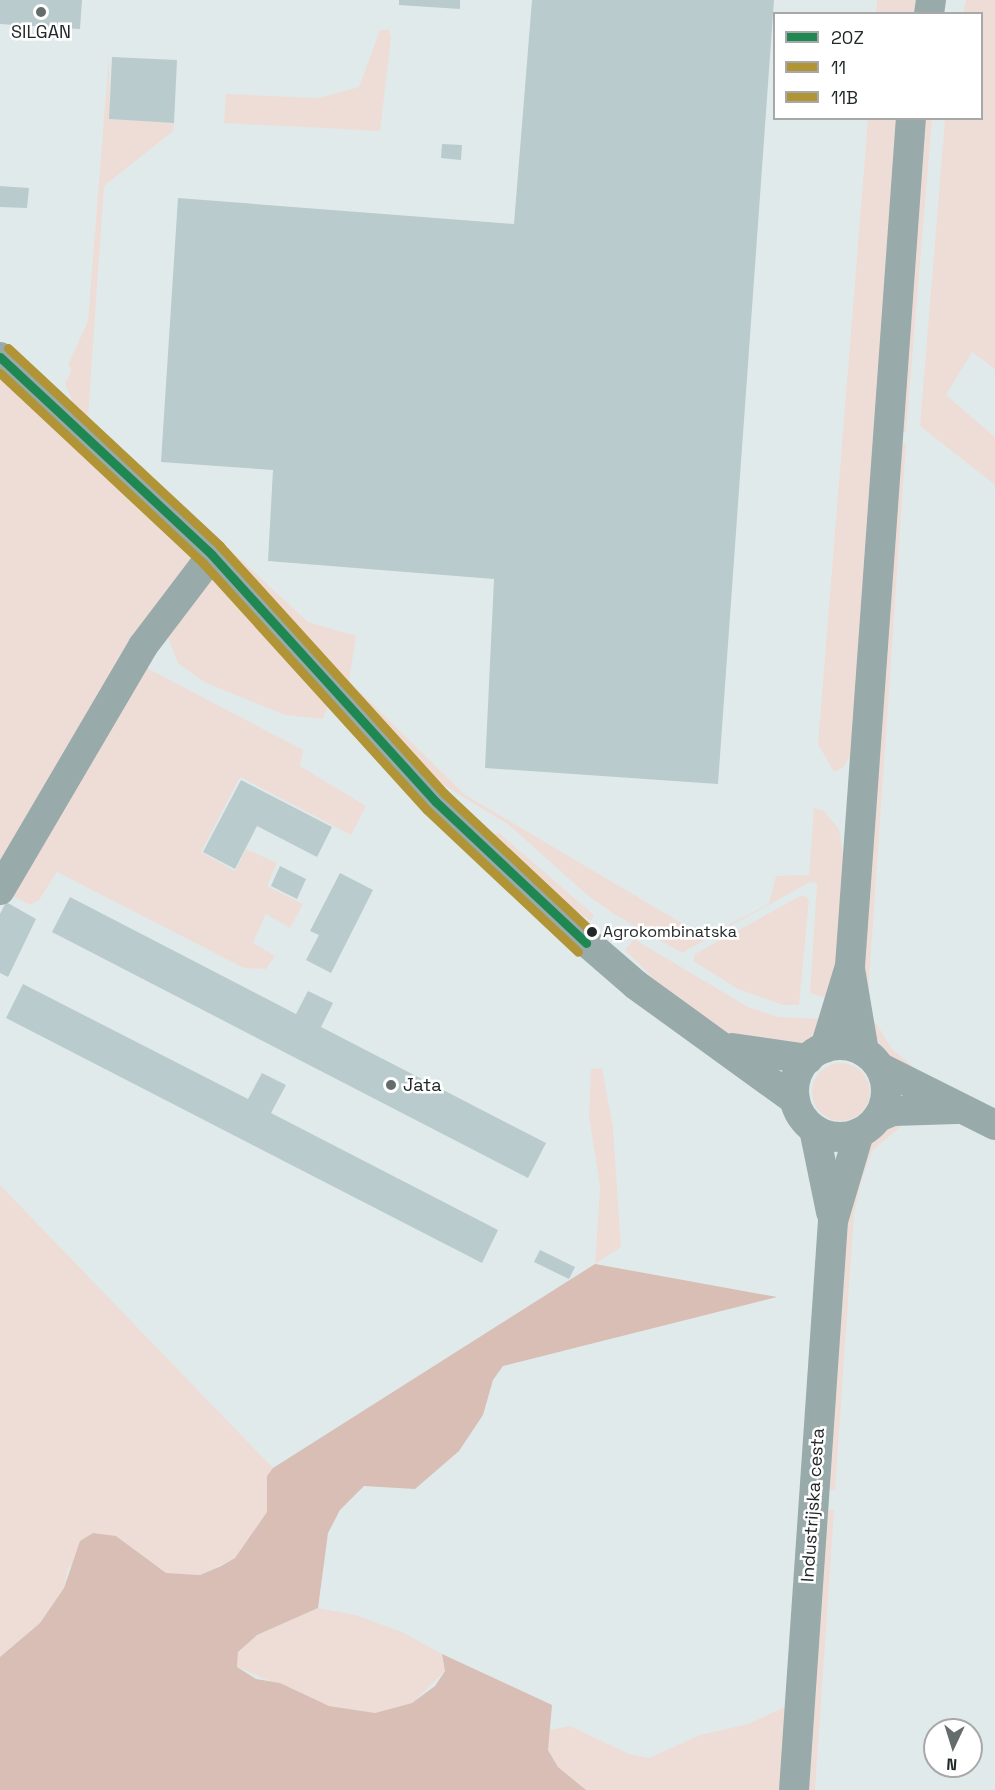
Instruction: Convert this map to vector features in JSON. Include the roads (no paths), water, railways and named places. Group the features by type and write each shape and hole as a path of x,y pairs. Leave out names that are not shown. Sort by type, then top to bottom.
{"street":[{"path":"795,1100 798,1074 816,1053 850,966 911,120"},
{"path":"0,357 212,555 420,784 554,915 636,985 729,1048 795,1100 814,1129 836,1137 869,1125 893,1111 957,1109"},
{"path":"0,890 143,646 212,555"},
{"path":"850,966 872,1060 886,1098 869,1125"},
{"path":"729,1048 816,1053 845,1045 942,1096 957,1109 995,1125"},
{"name":"Industrijska cesta","path":"833,1221 869,1125"},
{"name":"Industrijska cesta","path":"794,1790 833,1221 814,1129"}],"place":[{"name":"SILGAN","path":"41,12"},
{"name":"Agrokombinatska","path":"592,932"},
{"name":"Jata","path":"391,1085"}]}
